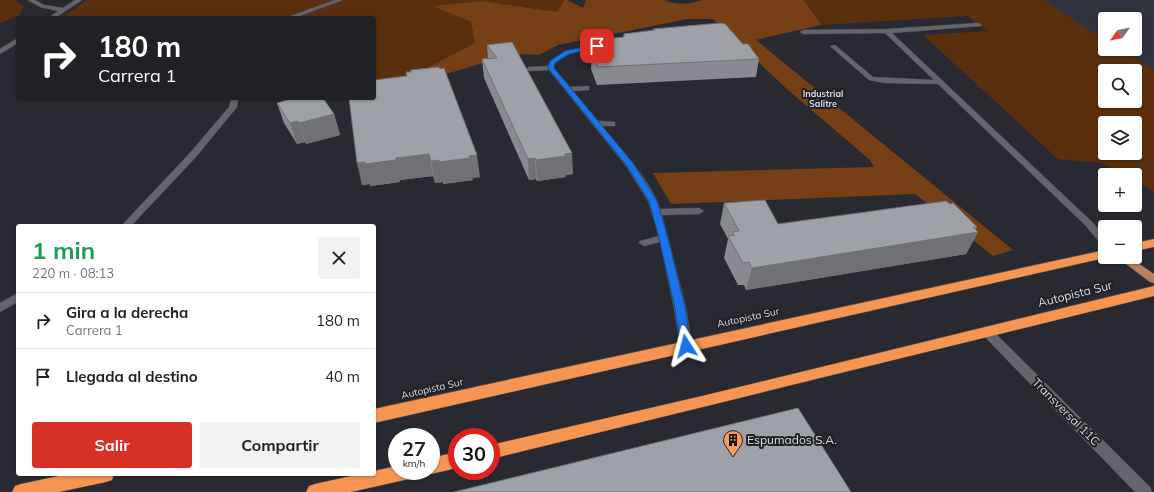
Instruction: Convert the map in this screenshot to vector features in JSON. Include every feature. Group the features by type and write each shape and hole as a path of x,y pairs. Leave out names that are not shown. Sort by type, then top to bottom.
{"highway":[{"path":"1142,246 1154,243"},
{"name":"Autopista Sur","path":"376,416 1098,256"},
{"name":"Autopista Sur","path":"500,450 1154,291"},
{"path":"21,492 97,476"},
{"path":"315,492 388,476"}],"main road":[{"path":"1132,264 1154,279"}],"street":[{"path":"31,0 42,6 64,10"},
{"path":"54,16 79,0"},
{"path":"294,16 340,0"},
{"path":"804,32 887,31 979,25"},
{"path":"887,31 1098,234"},
{"path":"0,52 16,41"},
{"path":"612,43 567,52 552,62 551,68 630,165 653,201 664,238 680,308 686,346"},
{"path":"833,46 871,79 885,81 941,82"},
{"path":"528,69 551,68"},
{"path":"568,89 586,88"},
{"path":"128,224 192,156 233,107 235,100"},
{"path":"596,123 612,124"},
{"path":"657,212 699,210"},
{"path":"644,243 664,238"},
{"path":"0,308 16,298"},
{"name":"Transversal 11C","path":"987,332 1145,492"}],"shaded area":[{"path":"0,0 14,0 24,6 20,15 0,23"},
{"path":"87,0 564,0 557,12 483,1 433,6 471,22 475,43 392,86 376,90 376,16 65,16"},
{"path":"564,0 583,8 586,0 665,0 684,4 702,0 804,0 821,25 756,40 1013,250 993,256 915,194 671,204 653,173 874,167 870,160 788,90 713,19 687,19 558,45 539,55 523,54 496,59 453,72 392,86 475,43 471,22 432,6 483,1 557,12"},
{"path":"804,0 1043,0 1098,35 1098,56 1131,56 1154,70 1154,192 1142,185 1142,168 1111,168 1102,163 1058,159 923,35 987,31 968,16 821,25"},
{"path":"1042,0 1154,0 1154,70 1131,56 1142,56 1142,12 1098,12 1098,36"}],"building":[{"path":"721,23 725,24 743,44 748,44 759,59 598,67 592,51 597,51 594,40 624,37 624,34 655,30 653,29"},
{"path":"512,42 572,153 565,154 565,156 536,160 535,158 528,159 482,59 497,58 487,45"},
{"path":"439,67 440,69 444,68 477,155 469,156 470,158 439,162 439,160 431,161 429,154 365,164 365,162 357,163 349,100 376,100 376,80 407,76 406,72 411,72 411,70"},
{"path":"287,100 324,100 334,114 299,123 298,121 290,123 277,103"},
{"path":"765,200 778,224 946,201 950,204 953,203 977,227 973,227 978,232 752,268 749,262 743,263 728,236 735,235 732,232 739,231 724,203"},
{"name":"Espumados S.A.","path":"798,408 851,492 454,492"}],"place":[{"name":"Espumados S.A.","path":"733,457"}],"district":[{"name":"Industrial Salitre","path":"823,100"}],"route":[{"path":"597,46 567,52 552,62 551,68 630,165 653,201 664,238 680,308 686,346"}]}
